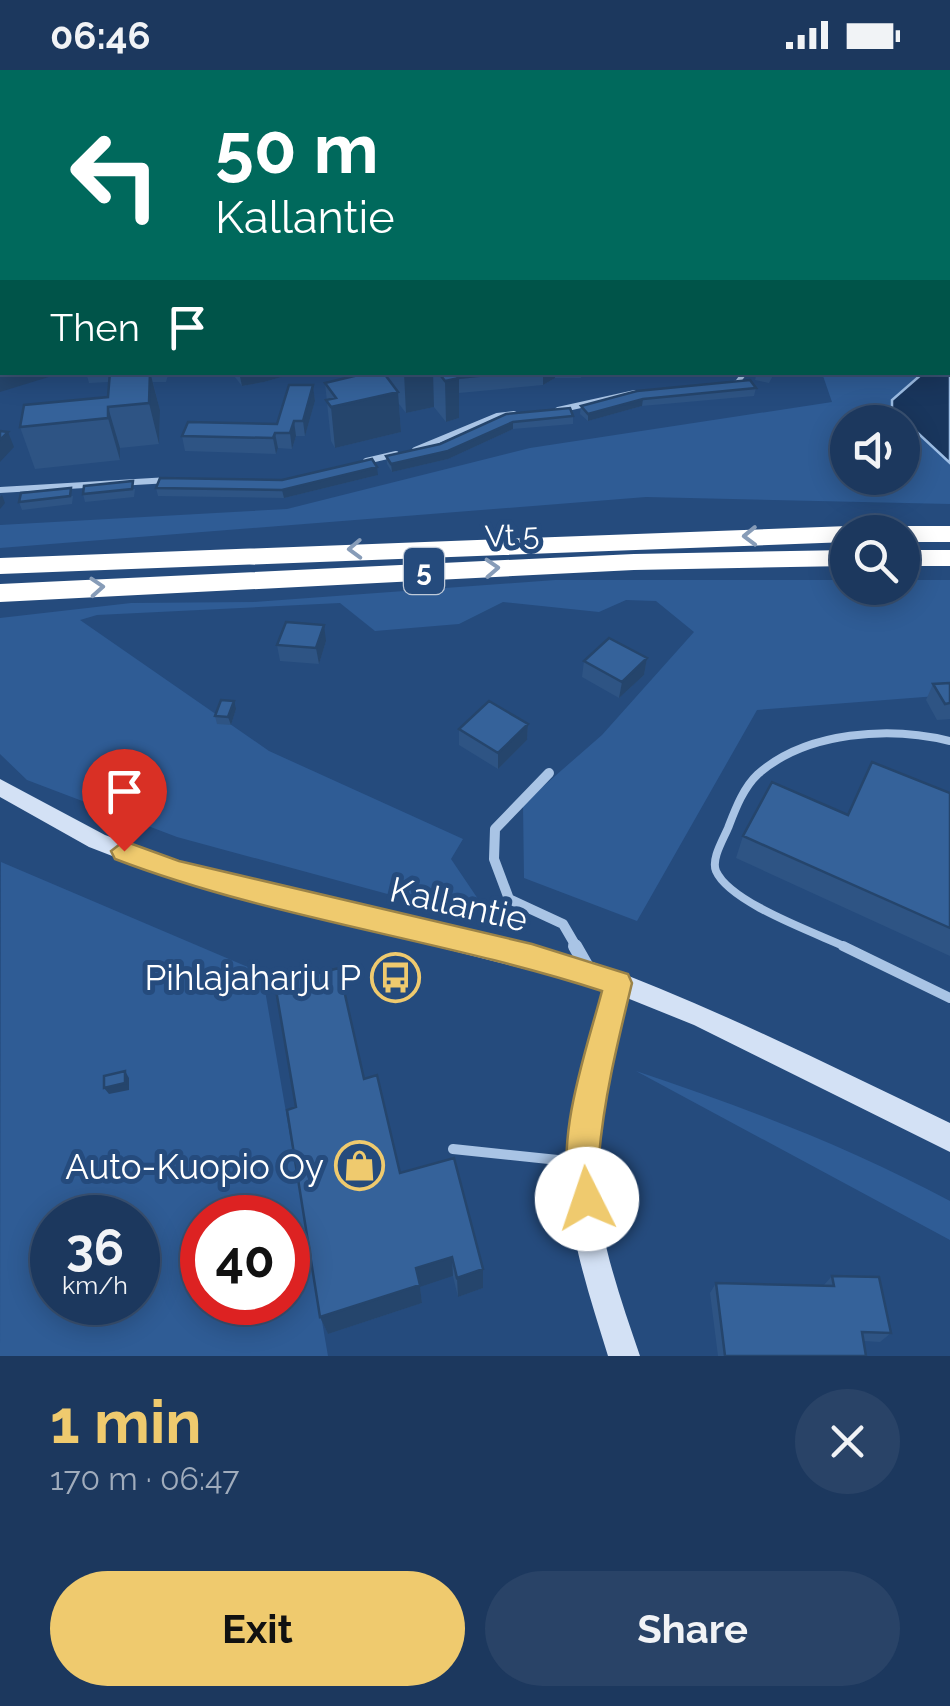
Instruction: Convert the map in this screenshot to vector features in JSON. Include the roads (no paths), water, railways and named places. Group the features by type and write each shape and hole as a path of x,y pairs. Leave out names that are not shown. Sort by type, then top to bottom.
{"highway":[{"name":"Vt 5","path":"0,566 626,539 830,534"},
{"path":"920,534 950,534"},
{"name":"Vt 5","path":"0,593 634,562 830,558"},
{"path":"920,558 950,558"}],"main road":[{"name":"Kallantie","path":"0,787 97,841 177,871 590,972 703,1017 950,1138"},
{"path":"618,983 593,1082 582,1162 597,1273 624,1356"}],"street":[{"path":"549,774 495,828 494,858 510,899 563,924 590,972"}],"lane":[{"path":"718,385 737,383 743,375"},
{"path":"542,412 641,392"},
{"path":"351,464 421,448 497,416 527,413"},
{"path":"0,490 184,480"},
{"path":"950,741 908,732 853,736 779,759 754,778 715,859 716,870 733,893 950,998"},
{"path":"453,1149 582,1162"}],"place":[{"name":"Pihlajaharju P","path":"396,977"},
{"name":"Auto-Kuopio Oy","path":"359,1166"}]}
